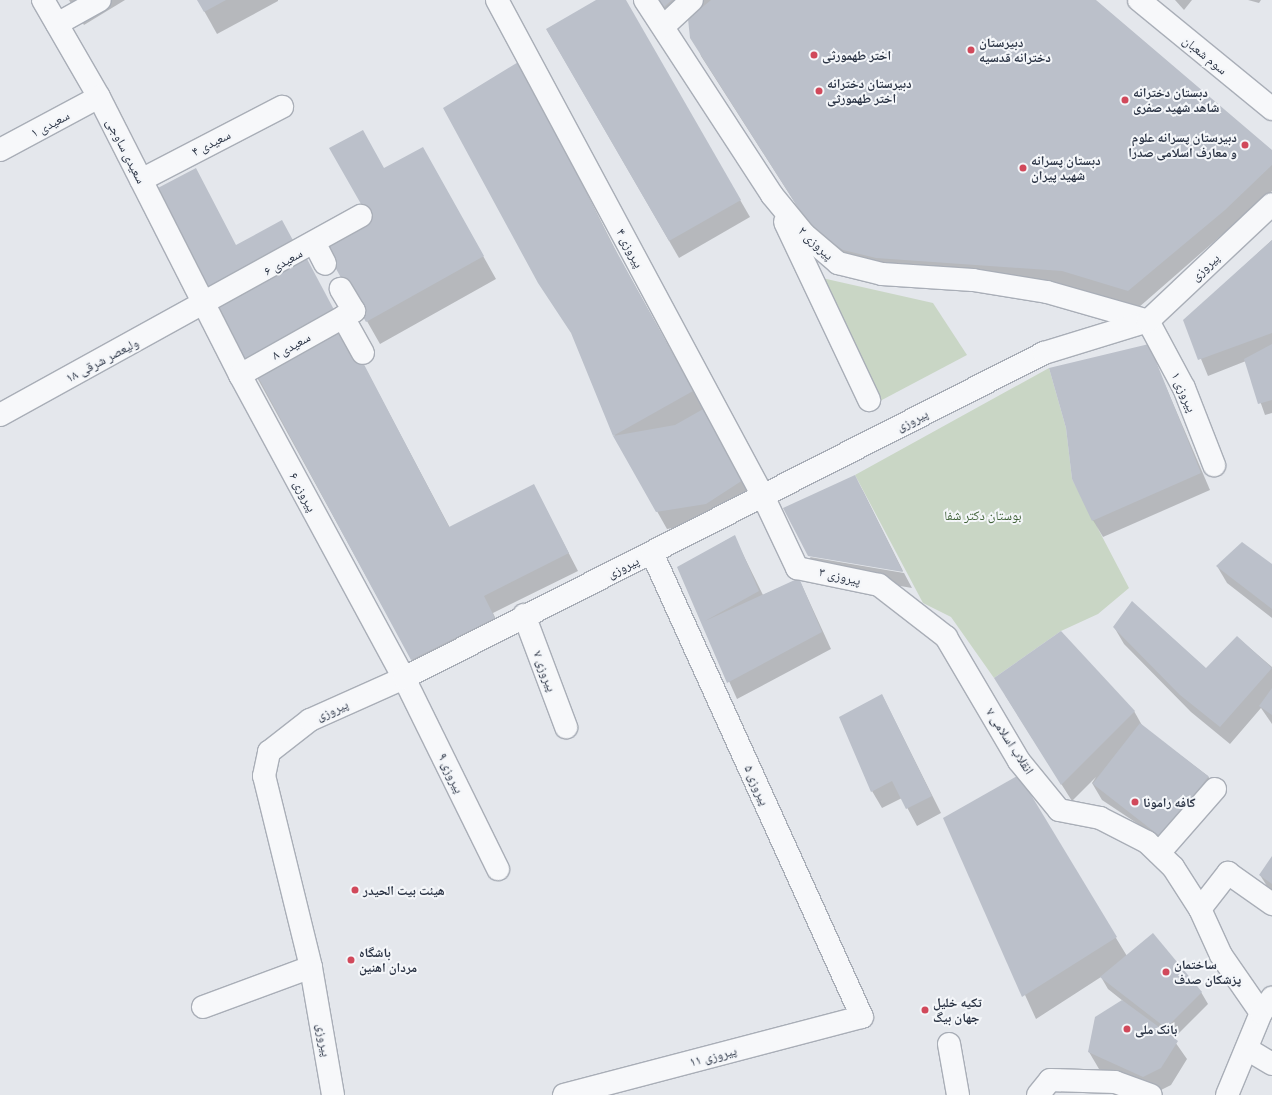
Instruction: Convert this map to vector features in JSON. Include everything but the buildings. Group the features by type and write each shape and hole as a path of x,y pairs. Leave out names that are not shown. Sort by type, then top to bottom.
{"street":[{"name":"سعیدی ساوجی","path":"43,0 99,97 204,305"},
{"path":"56,24 100,0"},
{"name":"پیروزی ۴","path":"497,0 763,496"},
{"name":"پیروزی ۲","path":"646,0 772,195 804,234 838,263 882,274 973,280 1047,292 1148,322"},
{"path":"664,26 692,0"},
{"name":"سوم شعبان","path":"1139,0 1272,109"},
{"name":"سعیدی ۱","path":"0,150 99,97"},
{"name":"سعیدی ۴","path":"141,180 282,107"},
{"path":"772,195 869,400"},
{"name":"پیروزی","path":"333,1095 312,967 264,776 269,752 310,720 404,678 1044,353 1148,322 1272,204"},
{"name":"سعیدی ۶","path":"204,305 315,244 361,216"},
{"path":"315,244 325,264"},
{"path":"341,289 354,311 343,317 363,353"},
{"name":"پیروزی ۶","path":"204,305 240,375 404,678"},
{"name":"ولیعصر شرقی ۱۸","path":"0,415 204,305"},
{"name":"سعیدی ۸","path":"240,375 343,317"},
{"name":"پیروزی ۱","path":"1148,322 1184,388 1214,465"},
{"name":"پیروزی ۳","path":"763,496 797,568 879,585 946,637"},
{"name":"پیروزی ۵","path":"652,553 862,1017"},
{"name":"پیروزی ۷","path":"524,616 566,727"},
{"name":"انقلاب اسلامی ۷","path":"946,637 1019,761 1059,810 1100,818 1147,842 1159,853 1173,867 1200,909 1221,955 1267,1006"},
{"name":"پیروزی ۹","path":"404,678 498,869"},
{"path":"1159,853 1215,789"},
{"path":"1200,909 1228,873 1272,904"},
{"path":"203,1007 312,967"},
{"path":"1228,1095 1267,1006"},
{"name":"پیروزی ۱۱","path":"564,1095 862,1017"},
{"path":"949,1044 958,1095"},
{"path":"1247,1049 1272,1064"},
{"path":"1038,1095 1050,1080 1115,1082 1152,1095"}],"green space":[{"path":"822,278 933,303 967,355 880,401"},
{"name":"بوستان دکتر شفا","path":"1049,368 1066,428 1072,479 1129,588 1098,614 1061,631 994,678 951,617 923,603 855,475"}],"place":[{"name":"دبیرستان دخترانه قدسیه","path":"971,50"},
{"name":"اختر طهمورثی","path":"814,55"},
{"name":"دبیرستان دخترانه اختر طهمورثی","path":"819,91"},
{"name":"دبستان دخترانه شاهد شهید صفری","path":"1125,100"},
{"name":"دبیرستان پسرانه علوم و معارف اسلامی صدرا","path":"1245,145"},
{"name":"دبستان پسرانه شهید پیران","path":"1023,168"},
{"name":"کافه رامونا","path":"1135,802"},
{"name":"هیئت بیت الحیدر","path":"355,890"},
{"name":"باشگاه مردان اهنین","path":"351,960"},
{"name":"ساختمان پزشکان صدف","path":"1166,972"},
{"name":"تکیه خلیل جهان بیگ","path":"925,1010"},
{"name":"بانک ملی","path":"1127,1029"}]}
